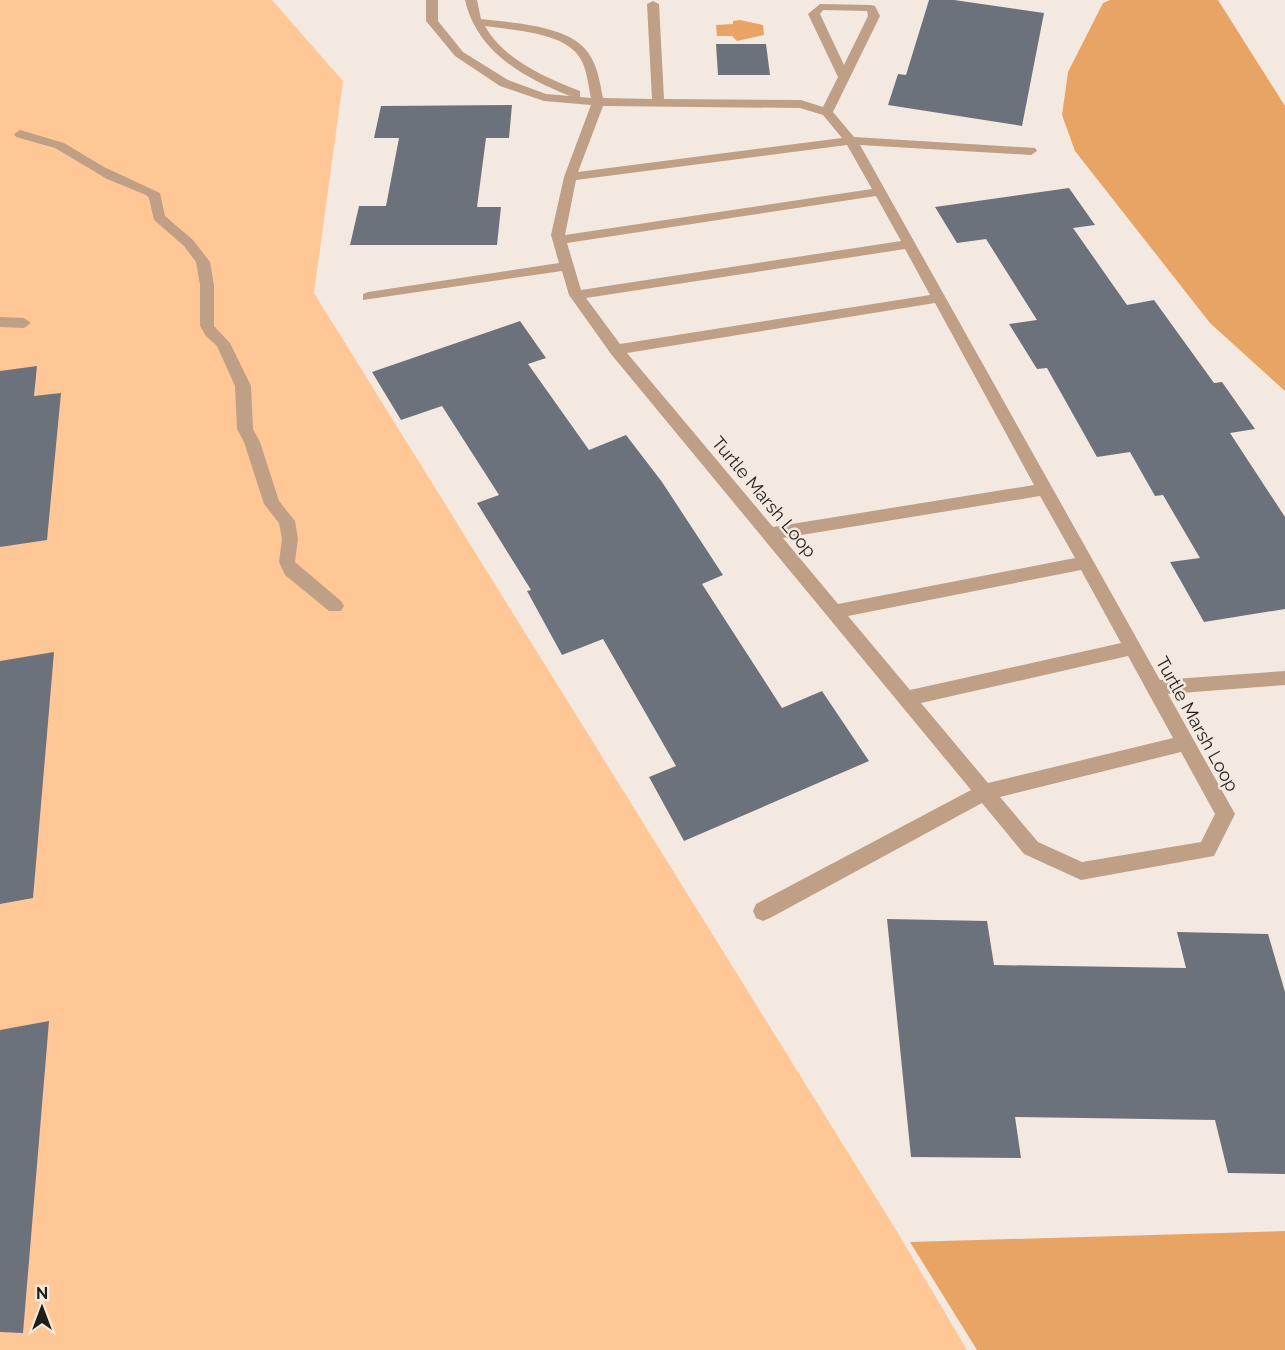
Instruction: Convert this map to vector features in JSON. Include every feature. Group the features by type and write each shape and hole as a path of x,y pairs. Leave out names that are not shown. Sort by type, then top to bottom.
{"lane":[{"path":"432,0 432,21 459,54 504,83 544,98 598,102 801,104 827,112 874,16 871,8 827,5 816,10 814,14 844,77"},
{"path":"471,0 472,14 499,52 544,82 598,102"},
{"path":"653,4 657,103"},
{"path":"478,22 551,35 579,49 587,61 598,102"},
{"name":"Turtle Marsh Loop","path":"598,102 570,177 558,235 576,295 616,350 1032,848 1081,872 1207,850 1225,814 880,192 850,141 827,112"},
{"path":"20,134 54,140 110,175 148,190 155,196 159,217 190,242 202,256 208,272 207,326 211,333 224,343 243,386 245,429 252,442 272,504 287,521 290,539 287,562 291,570 335,606"},
{"path":"570,177 850,141 1031,151"},
{"path":"560,240 880,192"},
{"path":"576,295 908,244"},
{"path":"368,297 567,266"},
{"path":"616,350 938,298"},
{"path":"0,322 24,322"},
{"path":"770,534 1044,489"},
{"path":"835,612 1085,563"},
{"path":"907,698 1132,648"},
{"path":"1154,688 1285,678"},
{"path":"763,911 985,792 1185,743"}],"shaded area":[{"path":"0,0 272,0 343,81 314,293 898,1233 967,1350 0,1350"},
{"path":"1110,0 1218,0 1285,106 1285,391 1210,323 1075,151 1062,115 1068,72 1103,3"},
{"path":"740,20 763,25 764,35 737,41 732,36 717,36 716,25 733,24 733,21"},
{"path":"1285,1231 1285,1350 977,1350 910,1242"}],"building":[{"path":"929,0 954,0 1044,13 1022,126 888,105 898,74 906,75"},
{"path":"716,44 766,44 770,75 718,75"},
{"path":"512,105 509,138 486,138 477,207 501,207 497,245 350,245 359,206 386,206 399,138 374,138 381,106"},
{"path":"1069,188 1095,225 1073,228 1127,305 1154,300 1214,383 1222,382 1255,429 1230,433 1285,517 1285,609 1204,622 1170,562 1200,558 1163,495 1155,496 1130,452 1097,457 1047,368 1037,369 1009,324 1037,320 986,239 957,243 935,207"},
{"path":"520,321 546,358 528,364 589,450 626,435 662,482 723,575 702,584 782,708 822,691 869,761 684,841 649,777 676,766 603,639 562,655 527,591 531,590 477,503 499,495 442,406 401,420 372,372"},
{"path":"37,366 34,396 61,393 47,540 0,547 0,371"},
{"path":"54,652 33,898 0,904 0,661"},
{"path":"887,919 987,921 994,965 1186,968 1177,932 1268,934 1285,992 1285,1174 1228,1173 1215,1120 1015,1117 1021,1158 911,1157"},
{"path":"49,1021 23,1333 0,1332 0,1030"}]}
